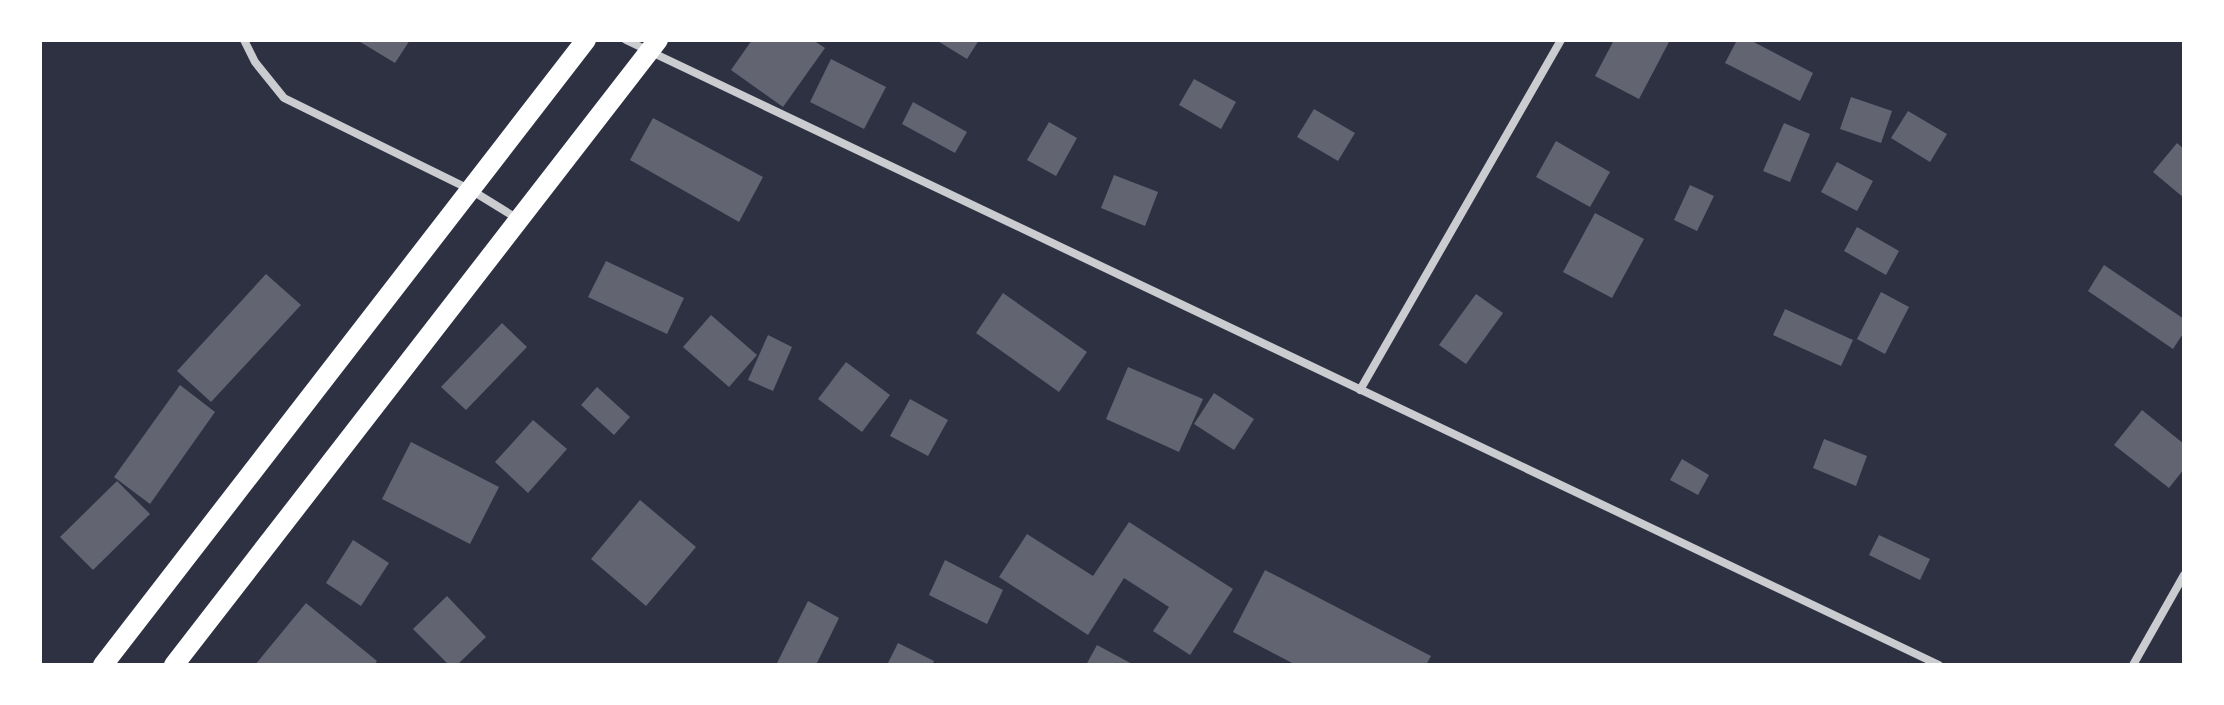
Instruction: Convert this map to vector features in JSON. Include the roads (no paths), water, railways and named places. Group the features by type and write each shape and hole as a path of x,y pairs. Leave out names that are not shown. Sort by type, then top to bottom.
{"main road":[{"path":"103,665 586,40"},
{"path":"174,665 653,46"}],"street":[{"path":"244,40 255,62 284,98 471,190 519,220"},
{"path":"626,40 653,46 1360,390 1939,665"},
{"path":"1360,390 1561,40"},
{"path":"2133,665 2184,575"}]}
